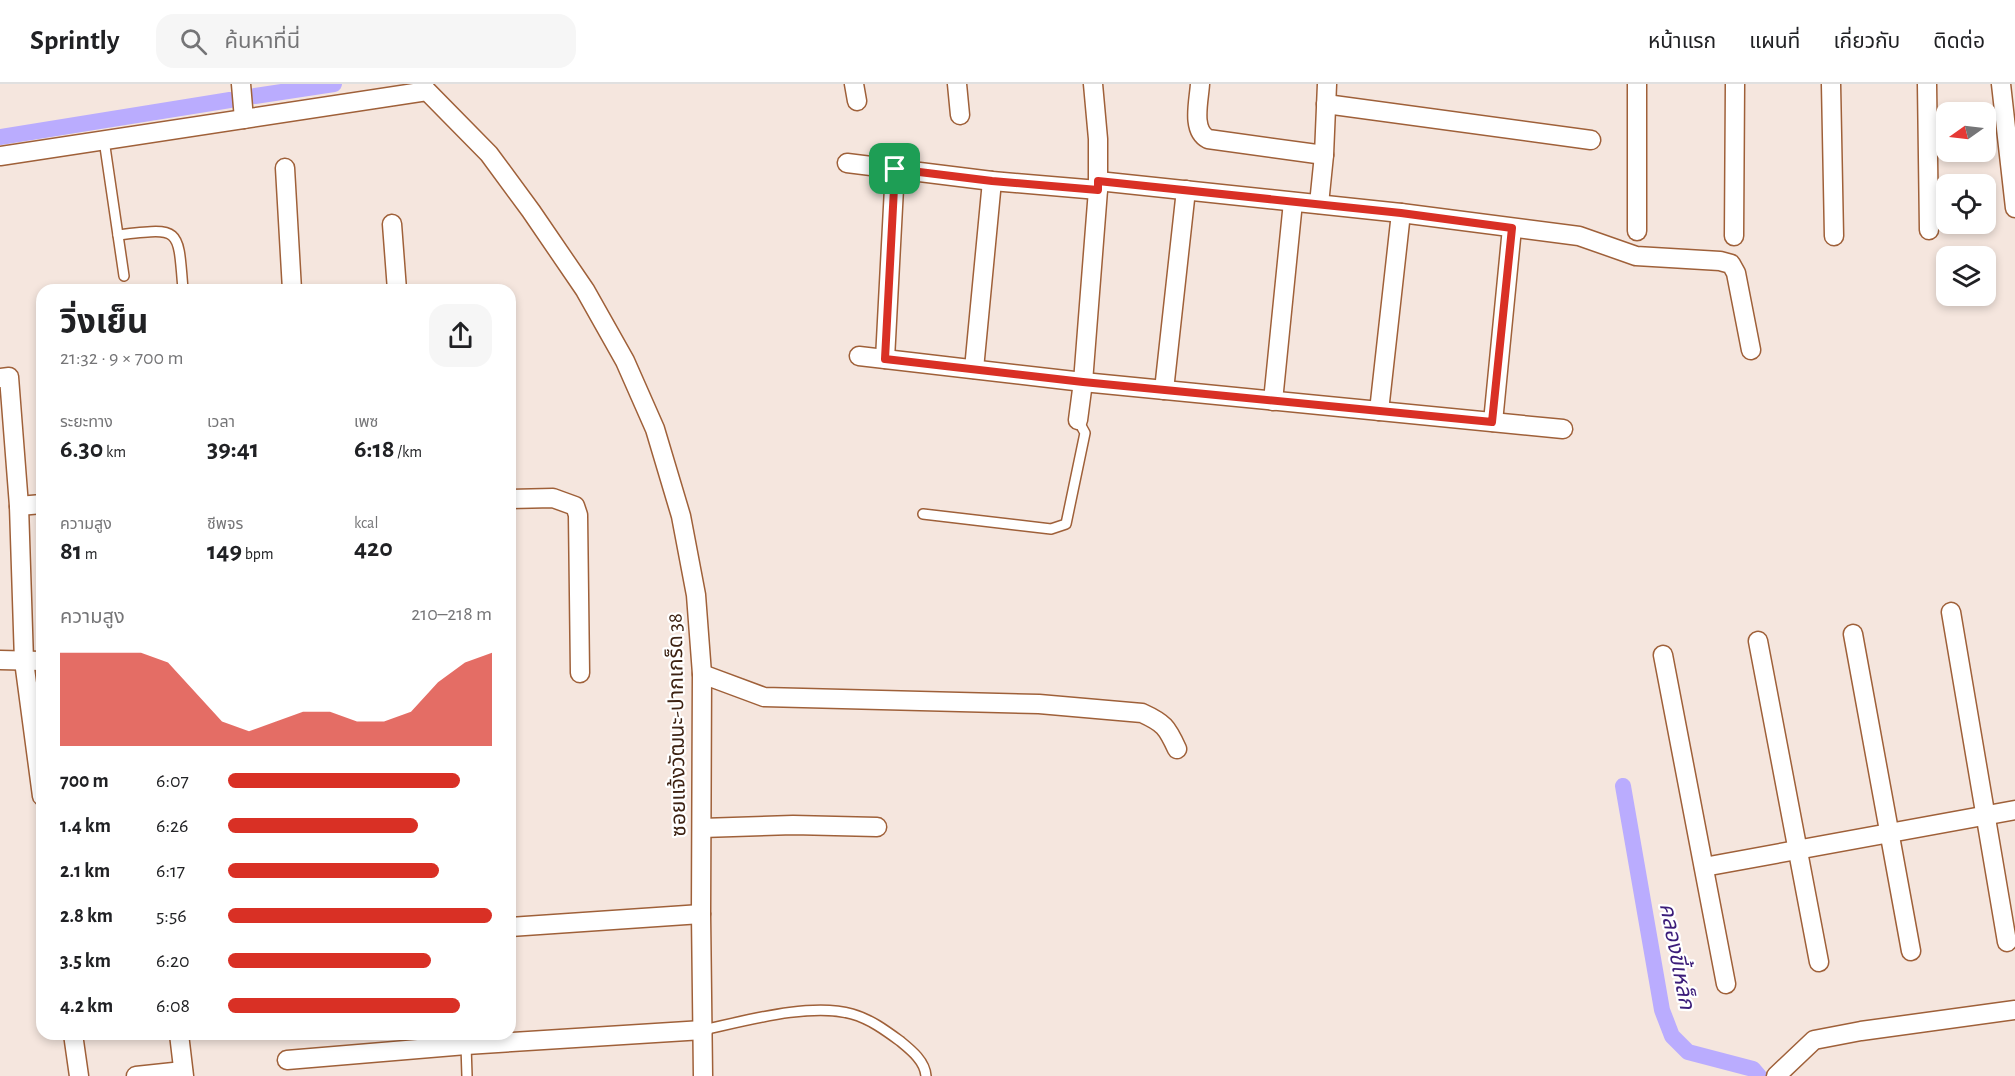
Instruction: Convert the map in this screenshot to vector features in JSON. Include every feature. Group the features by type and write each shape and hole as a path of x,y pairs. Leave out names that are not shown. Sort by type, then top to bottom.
{"street":[{"path":"241,84 244,119"},
{"path":"957,84 960,115"},
{"path":"1078,420 1098,185 1098,139 1093,84"},
{"path":"1200,84 1197,127 1201,136 1208,140 1324,155"},
{"path":"1319,204 1327,84"},
{"path":"1637,84 1637,231"},
{"path":"1734,236 1735,84"},
{"path":"1831,84 1834,236"},
{"path":"1928,84 1929,230"},
{"path":"2001,84 2015,208"},
{"name":"ซอยแจ้งวัฒนะ-ปากเกร็ด 38","path":"0,156 244,119 427,88 489,154 585,290 625,361 655,429 681,516 696,595 702,674 703,1076"},
{"path":"1326,104 1591,140"},
{"path":"847,163 992,181 1186,190 1401,213 1579,236 1636,256 1720,261 1731,264 1736,273 1751,350"},
{"path":"285,168 292,284"},
{"path":"885,359 895,169"},
{"path":"974,369 992,181"},
{"path":"1164,390 1186,190"},
{"path":"1273,401 1293,202"},
{"path":"1379,411 1401,213"},
{"path":"392,224 397,284"},
{"path":"1492,422 1512,228"},
{"path":"859,356 1083,382 1563,429"},
{"path":"5,378 19,506 36,706"},
{"path":"516,499 553,498 575,506 579,515 580,673"},
{"path":"19,506 36,505"},
{"path":"1951,612 2007,942"},
{"path":"1852,634 1911,951"},
{"path":"1758,641 1819,962"},
{"path":"1663,655 1726,984"},
{"path":"0,660 33,661"},
{"path":"702,674 764,697 1039,704 1142,713 1168,729 1177,749"},
{"path":"1704,867 2015,810"},
{"path":"702,828 793,825 877,827"},
{"path":"516,927 701,914"},
{"path":"1776,1076 1814,1040 1861,1031 2015,1010"},
{"path":"287,1060 466,1045 703,1030"},
{"path":"74,1040 79,1076"},
{"path":"136,1076 184,1073 180,1040"}],"lane":[{"path":"104,140 124,276"},
{"path":"118,235 167,231 174,237 180,248 183,284"},
{"path":"923,514 1051,529 1066,524 1085,434 1078,420"},
{"path":"703,1030 789,1012 828,1010 852,1014 881,1027 907,1047 925,1066 926,1076"},
{"path":"466,1045 467,1076"}],"waterway":[{"path":"255,96 334,84"},
{"path":"0,137 230,100"},
{"name":"คลองขี้เหล็ก","path":"1623,786 1662,1010 1672,1036 1688,1052 1753,1069 1759,1076"}],"route":[{"path":"895,169 992,181 1098,190 1098,181 1401,213 1512,228 1492,422 1083,382 885,359 895,169"}]}
